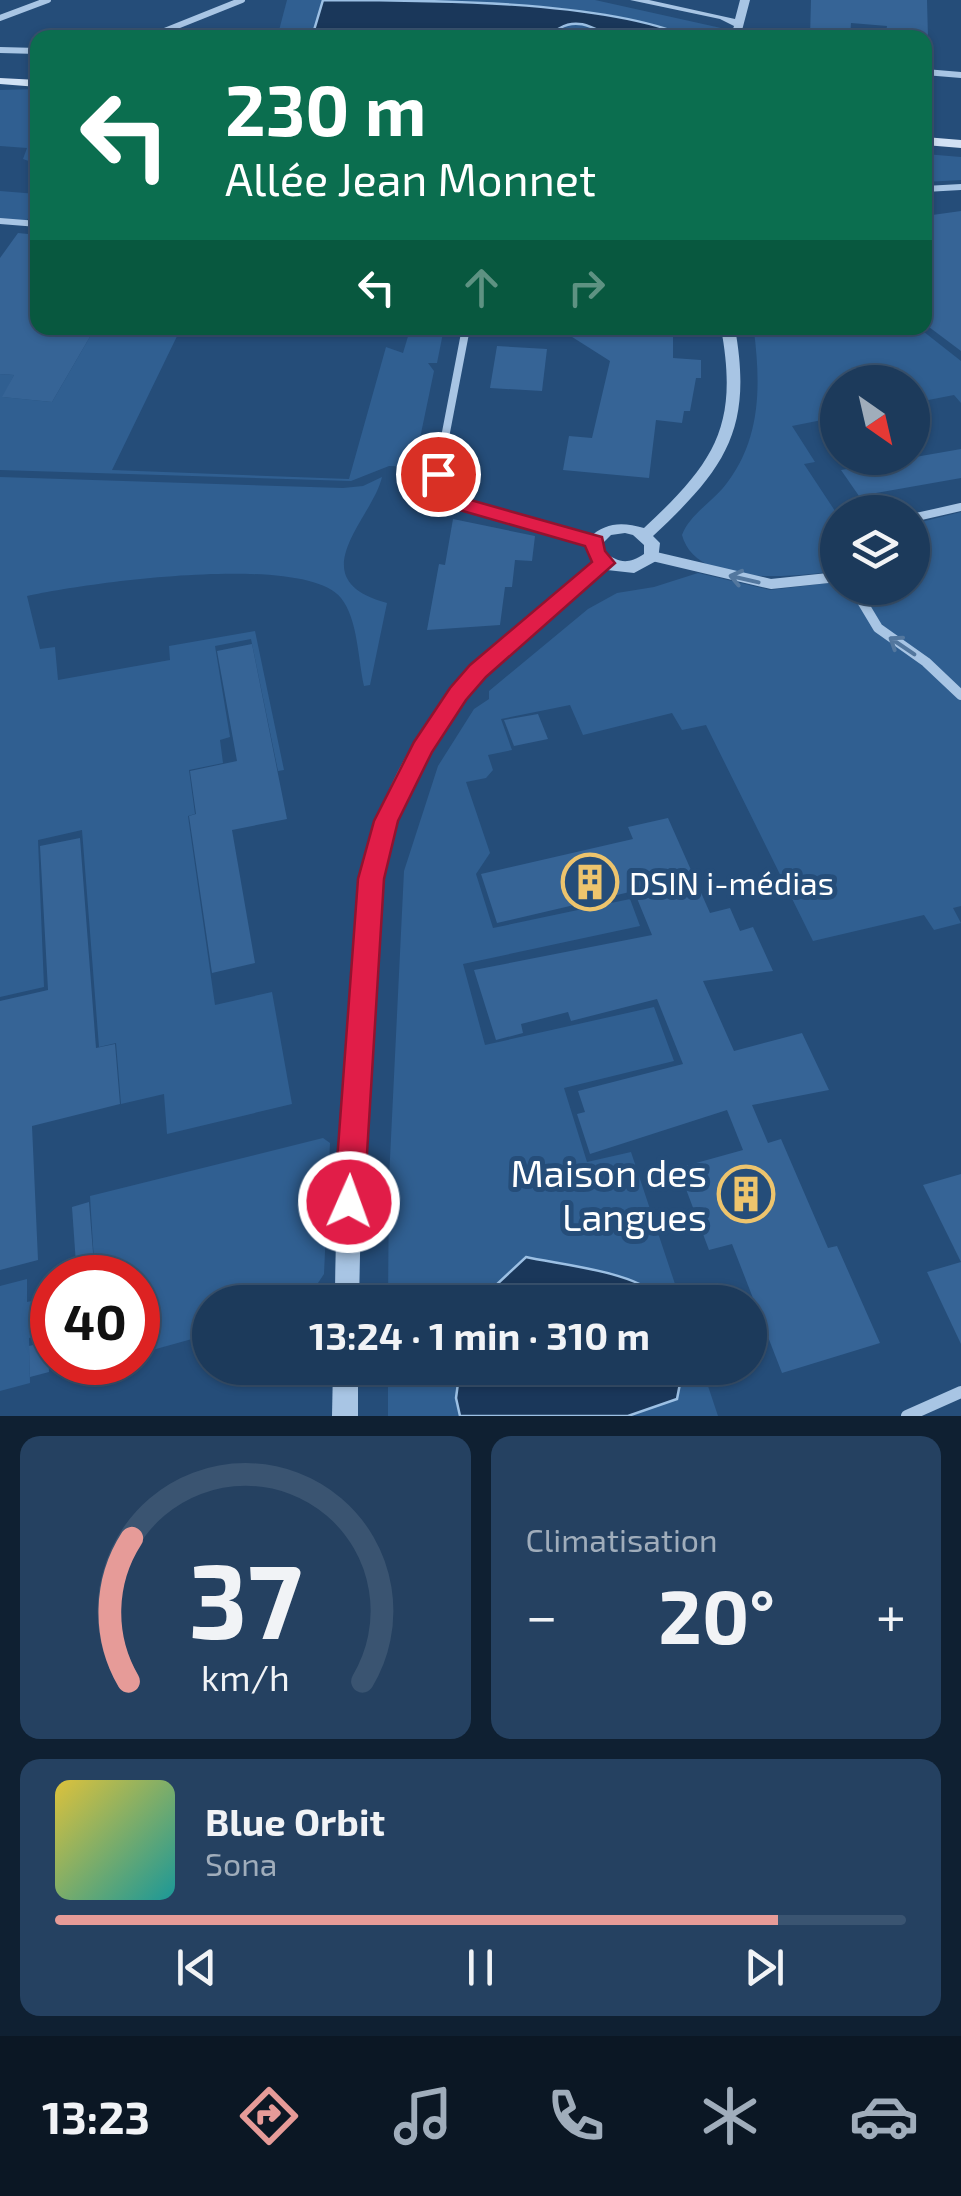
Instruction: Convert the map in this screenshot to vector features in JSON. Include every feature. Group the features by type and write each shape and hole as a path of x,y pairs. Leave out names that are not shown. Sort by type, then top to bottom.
{"main road":[{"path":"0,81 30,83"},
{"path":"932,142 961,144"},
{"path":"932,150 961,152"}],"street":[{"path":"0,18 48,0"},
{"path":"167,30 242,0"},
{"path":"684,0 740,19"},
{"path":"737,30 745,0"},
{"path":"639,1 740,19"},
{"path":"2,50 30,51"},
{"path":"932,73 961,75"},
{"path":"932,190 961,188"},
{"path":"0,222 30,224"},
{"path":"465,335 438,474 439,492 449,500 594,542"},
{"path":"646,535 692,492 724,447 737,395 729,335"},
{"path":"930,514 961,507"},
{"path":"594,542 606,531 618,528 646,535 652,543 652,556"},
{"path":"594,542 595,553 604,563 634,568 652,556 771,584 820,579"},
{"path":"348,1285 352,1118 364,956 371,879 386,821 422,748 458,694 478,671 604,563"},
{"path":"864,605 878,628 926,662 961,695"},
{"path":"345,1416 346,1385"},
{"path":"907,1416 961,1392"}],"shaded area":[{"path":"287,0 595,0 721,28 721,30 279,30"},
{"path":"323,0 460,2 562,9 667,30 598,30 576,24 560,28 565,30 314,30"},
{"path":"30,89 30,162 23,159 27,148 0,146 0,90"},
{"path":"932,155 961,157 961,180 932,182"},
{"path":"0,191 30,193 30,216 26,221 0,219"},
{"path":"91,335 178,335 112,470 349,479 386,347 403,353 408,335 443,335 437,363 428,363 434,371 414,467 389,466 351,481 0,470 0,374 14,375 3,397 52,402"},
{"path":"754,335 928,335 961,361 961,403 954,395 930,400 930,365 820,365 820,420 792,426 815,462 804,464 824,495 820,495 820,573 774,576 727,571 706,564 691,552 682,535 736,470 751,433 757,394"},
{"path":"0,477 343,488 363,486 382,477 348,546 344,563 347,579 361,592 387,603 370,685 364,686 347,607 341,598 319,584 284,576 192,575 95,584 27,596 40,649 55,647 58,680 170,660 169,646 255,631 284,770 278,771 251,639 215,646 230,737 220,740 223,763 189,770 195,814 188,816 215,1005 272,992 292,1104 167,1134 164,1094 121,1104 116,1043 99,1047 82,830 38,840 44,987 0,997"},
{"path":"961,512 961,906 953,908 961,923 934,930 924,915 813,941 706,725 682,730 672,713 583,735 570,705 501,719 512,750 488,755 493,770 486,778 466,782 490,853 476,874 493,928 630,899 640,926 463,964 485,1045 654,1007 674,1061 564,1088 587,1162 631,1152 675,1285 388,1285 389,1179 404,871 438,766 474,709 489,699 489,691 588,609 617,593 654,587 698,573 770,590 820,584 820,605 930,605 930,520"},
{"path":"323,1138 330,1143 324,1274 317,1285 192,1285 192,1339 160,1348 160,1255 94,1255 90,1196"},
{"path":"526,1257 580,1267 641,1285 496,1285"},
{"path":"27,1279 30,1383 0,1391 0,1286"},
{"path":"388,1385 708,1385 718,1416 388,1416"},
{"path":"458,1385 680,1385 677,1399 628,1416 460,1416"}],"building":[{"path":"811,0 927,0 928,30 886,30 887,26 851,23 851,30 810,30"},
{"path":"961,211 961,351 932,329 932,215"},
{"path":"18,233 30,234 30,335 91,335 52,402 2,397 14,375 0,374 0,258"},
{"path":"569,335 673,335 673,358 701,360 701,378 696,378 690,411 684,411 682,423 656,420 649,478 563,470 569,436 592,438 610,361"},
{"path":"497,346 547,349 542,391 490,388"},
{"path":"961,449 961,478 858,495 844,475 930,475 930,454"},
{"path":"453,519 535,536 532,561 515,560 512,587 505,587 500,625 427,630 439,564 445,565"},
{"path":"252,644 287,819 232,830 255,963 212,973 189,816 196,814 190,771 237,761 217,651"},
{"path":"538,714 548,739 514,746 504,720"},
{"path":"668,818 710,913 730,908 740,931 753,927 773,971 703,981 734,1051 802,1033 829,1090 752,1105 768,1143 781,1139 828,1248 837,1246 880,1343 782,1373 767,1334 767,1285 748,1285 732,1244 709,1250 678,1168 743,1150 727,1110 590,1154 577,1114 585,1112 578,1091 683,1064 657,999 571,1021 568,1012 521,1024 523,1033 496,1040 474,970 652,935 634,891 497,923 481,874 633,839 628,827"},
{"path":"80,838 96,1048 115,1044 120,1104 32,1126 38,1255 30,1255 30,1262 0,1270 0,1001 48,990 40,846"},
{"path":"961,1174 961,1262 923,1185"},
{"path":"89,1202 93,1255 75,1255 72,1207"},
{"path":"961,1262 961,1344 927,1272"}],"place":[{"name":"DSIN i-médias","path":"590,882"},
{"name":"Maison des Langues","path":"746,1194"}],"route":[{"path":"349,1202 371,879 386,821 422,748 458,694 478,671 604,563 595,553 594,542 449,500 438,489 438,474"}]}
